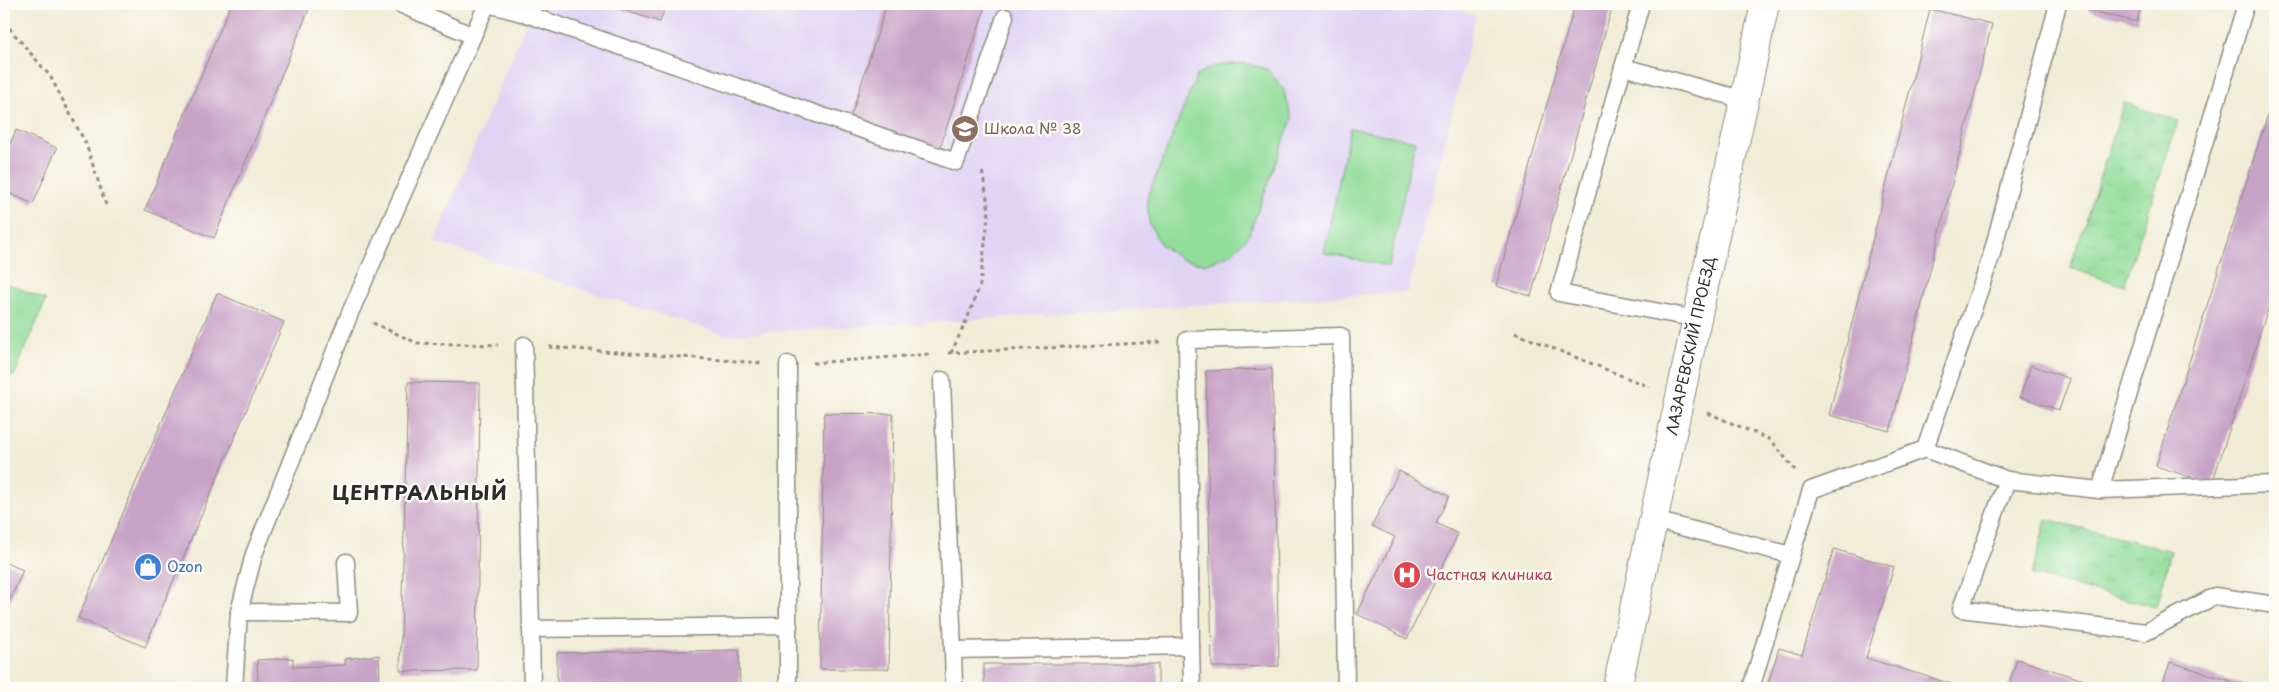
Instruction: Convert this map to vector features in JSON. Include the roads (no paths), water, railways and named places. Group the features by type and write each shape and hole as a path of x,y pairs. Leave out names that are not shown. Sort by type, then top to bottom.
{"street":[{"name":"ЛАЗАРЕВСКИЙ ПРОЕЗД","path":"1617,688 1765,4"}],"lane":[{"path":"400,4 473,36"},
{"path":"234,688 238,612 254,554 290,459 350,313 487,4 529,15 956,162 1005,17"},
{"path":"1641,4 1559,293 1697,319"},
{"path":"1925,449 1991,257 2058,4"},
{"path":"2100,490 2246,4"},
{"path":"1623,67 1744,100"},
{"path":"1192,688 1187,340 1341,336 1346,688"},
{"path":"524,345 532,688"},
{"path":"788,364 788,688"},
{"path":"942,380 954,688"},
{"path":"1751,688 1811,490 1925,449 2007,480 2100,490 2275,484"},
{"path":"2007,480 1961,609 2146,632 2215,596 2275,605"},
{"path":"1654,520 1791,555"},
{"path":"238,612 349,612 346,562"},
{"path":"531,629 789,626"},
{"path":"953,650 1190,646"}],"place":[{"name":"Школа № 38","path":"965,129"},
{"name":"Ozon","path":"148,567"},
{"name":"Частная клиника","path":"1407,575"}],"district":[{"name":"ЦЕНТРАЛЬНЫЙ","path":"420,493"}]}
